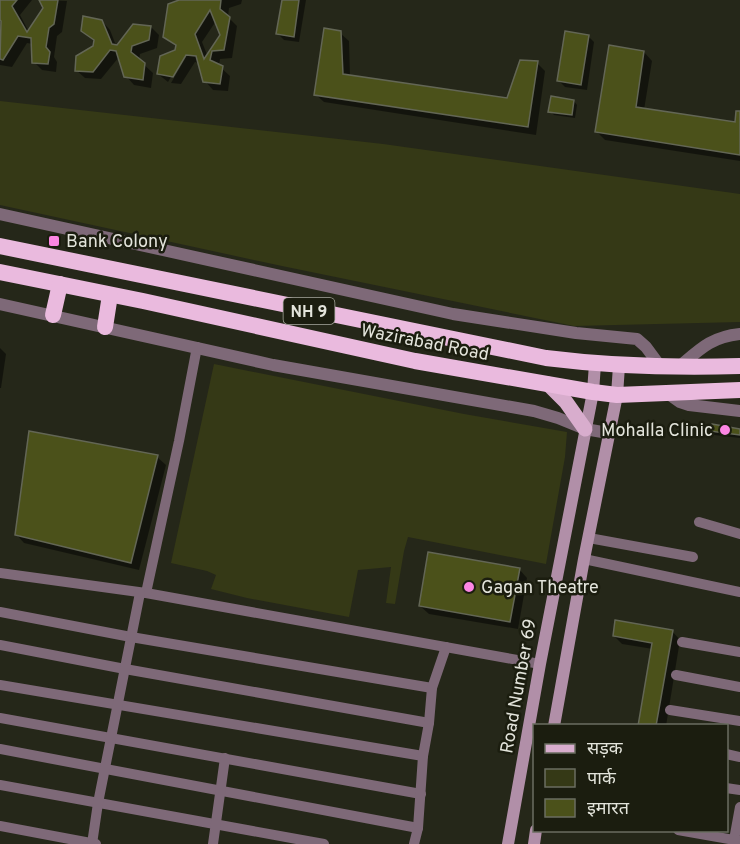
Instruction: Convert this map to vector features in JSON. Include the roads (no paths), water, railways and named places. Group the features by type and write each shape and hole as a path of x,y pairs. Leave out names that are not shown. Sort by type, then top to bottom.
{"highway":[{"name":"Wazirabad Road","path":"0,246 546,358 619,366 740,366"},
{"name":"Wazirabad Road","path":"0,272 414,361 593,392 617,395 740,390"},
{"path":"53,315 60,284"},
{"path":"105,327 110,294"}],"main road":[{"name":"Road Number 69","path":"508,844 540,664 593,392 594,364"},
{"path":"554,724 617,395 619,366"},
{"path":"548,384 558,392 585,429"}],"street":[{"path":"0,214 453,315 576,333 637,339 646,346 660,366"},
{"path":"0,304 273,365 534,411 585,429 608,433"},
{"path":"679,366 708,342 728,335 740,334"},
{"path":"92,844 131,637 179,441 196,347"},
{"path":"666,392 680,402 689,405 740,411"},
{"path":"699,522 740,534"},
{"path":"589,538 693,557"},
{"path":"584,559 740,592"},
{"path":"0,573 143,593 540,664"},
{"path":"0,612 131,637 432,688"},
{"path":"682,642 740,652"},
{"path":"0,645 429,723"},
{"path":"414,844 422,794 423,756 432,688 446,647"},
{"path":"676,675 740,687"},
{"path":"0,685 423,756"},
{"path":"670,710 740,721"},
{"path":"0,718 422,794"},
{"path":"0,749 418,828"},
{"path":"213,844 225,758"},
{"path":"0,785 324,844"},
{"path":"685,832 737,840 740,807"},
{"path":"0,826 97,844"}],"place":[{"name":"Bank Colony","path":"54,241"},
{"name":"Mohalla Clinic","path":"725,430"},
{"name":"Gagan Theatre","path":"469,587"}]}
